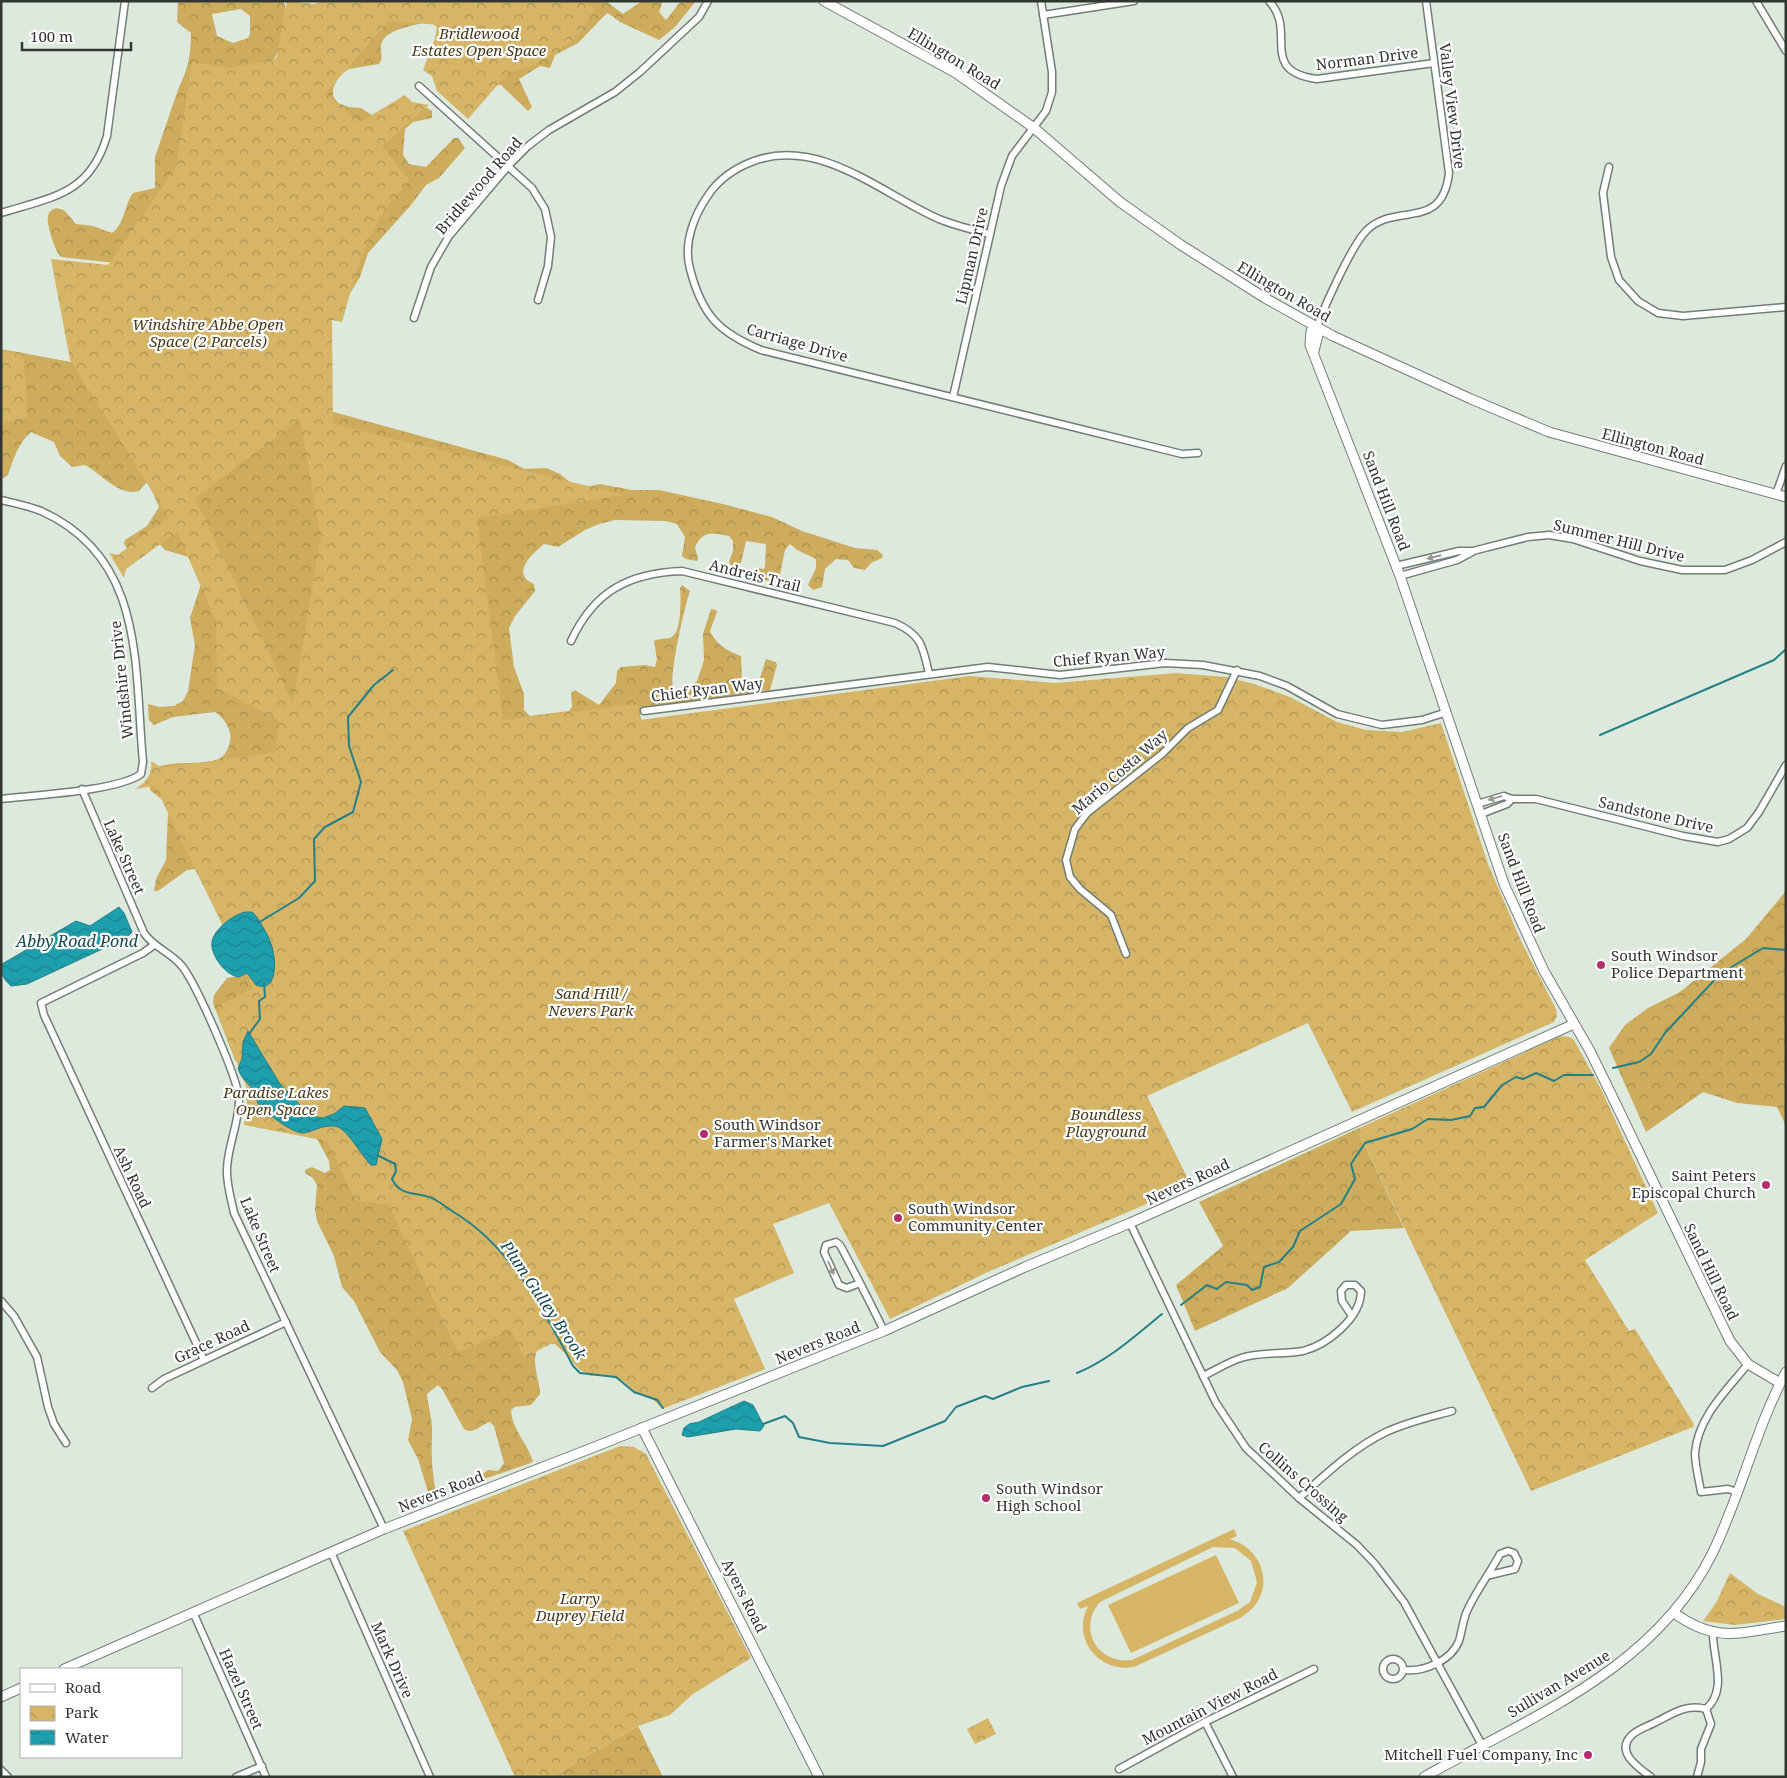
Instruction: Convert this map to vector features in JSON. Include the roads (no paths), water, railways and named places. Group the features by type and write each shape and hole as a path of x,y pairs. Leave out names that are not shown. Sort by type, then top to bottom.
{"street":[{"path":"1,213 72,189 89,173 101,156 107,136 125,1"},
{"name":"Bridlewood Road","path":"414,318 431,267 449,236 509,166 528,146 548,130 615,92 640,72 699,17 708,1"},
{"name":"Ellington Road","path":"824,1 956,73 1034,128 1120,202 1236,281 1316,327 1479,403 1549,432 1786,497"},
{"name":"Lipman Drive","path":"952,397 1001,186 1012,156 1046,111 1052,92 1052,72 1041,1"},
{"path":"1043,15 1134,1"},
{"name":"Norman Drive","path":"1269,1 1274,6 1279,20 1287,68 1302,77 1318,79 1434,63"},
{"name":"Valley View Drive","path":"1316,327 1365,233 1382,221 1426,212 1438,204 1447,191 1449,174 1426,1"},
{"path":"1756,1 1786,51"},
{"path":"419,86 532,188 545,210 551,237 548,266 538,300"},
{"name":"Carriage Drive","path":"990,234 962,228 939,219 837,166 804,155 769,156 738,167 716,183 702,205 690,231 688,260 696,293 712,320 736,339 762,350 1182,454 1198,453"},
{"path":"1609,167 1603,193 1611,257 1620,280 1638,302 1658,313 1683,316 1786,307"},
{"name":"Sand Hill Road","path":"1316,327 1318,335 1314,351 1400,576 1504,884 1524,931 1612,1096 1734,1350 1748,1364 1780,1383"},
{"path":"1776,494 1786,466"},
{"name":"Windshire Drive","path":"1,500 40,511 76,532 94,549 108,568 118,586 127,610 131,633 143,762 141,774 132,780 82,789"},
{"name":"Summer Hill Drive","path":"1396,566 1459,551 1473,551 1528,537 1549,535 1574,539 1640,561 1676,569 1725,570 1742,565 1786,542"},
{"name":"Summer Hill Drive","path":"1400,576 1457,560 1473,551"},
{"name":"Andreis Trail","path":"571,641 580,620 608,592 631,579 658,572 682,571 895,623 912,630 922,645 929,674"},
{"name":"Chief Ryan Way","path":"644,711 988,667 1060,675 1164,664 1203,665 1237,670 1287,686 1337,714 1382,725 1422,720 1447,712"},
{"name":"Mario Costa Way","path":"1126,954 1111,915 1080,889 1070,877 1066,860 1075,830 1087,812 1162,754 1188,728 1218,710 1237,670"},
{"name":"Sandstone Drive","path":"1478,804 1504,796 1512,799 1536,799 1684,836 1718,842 1729,839 1747,828 1759,812 1786,764"},
{"path":"1,799 82,789"},
{"name":"Lake Street","path":"82,789 144,933 154,945 172,955 187,973 238,1087 238,1112 227,1167 228,1189 234,1213 384,1529"},
{"name":"Sandstone Drive","path":"1481,814 1507,804 1512,799"},
{"name":"Ash Road","path":"154,945 143,953 40,1004 204,1360"},
{"name":"Nevers Road","path":"66,1668 384,1529 884,1331 1574,1024"},
{"name":"Collins Crossing","path":"1130,1223 1220,1410 1246,1448 1299,1498 1357,1545 1375,1564 1404,1602 1482,1745"},
{"path":"860,1283 847,1288 839,1285 824,1252 826,1245 834,1242 839,1243 860,1283 884,1331"},
{"path":"1203,1376 1242,1358 1303,1351 1324,1342 1352,1316 1361,1299 1361,1291 1355,1285 1346,1285 1341,1291 1342,1301 1352,1316"},
{"path":"1,1301 14,1316 37,1357 48,1407 54,1424 66,1443"},
{"name":"Grace Road","path":"152,1388 164,1378 286,1322"},
{"path":"1737,1492 1728,1490 1701,1492 1695,1455 1698,1433 1704,1420 1748,1364"},
{"name":"Sullivan Avenue","path":"1424,1777 1600,1678 1646,1642 1674,1613 1712,1554 1760,1430 1786,1372"},
{"path":"1299,1498 1360,1447 1402,1426 1452,1411"},
{"name":"Ayers Road","path":"642,1428 819,1777"},
{"path":"1404,1670 1420,1670 1436,1663 1453,1650 1458,1642 1467,1611 1490,1575 1500,1554 1508,1550 1514,1553 1518,1561 1515,1569 1490,1575"},
{"name":"Mark Drive","path":"331,1552 430,1777"},
{"name":"Hazel Street","path":"193,1612 266,1777"},
{"path":"1674,1613 1693,1626 1713,1634 1742,1633 1786,1626"},
{"path":"1706,1709 1717,1696 1719,1686 1713,1634"},
{"name":"Mountain View Road","path":"1119,1769 1205,1722 1314,1669"},
{"path":"1,1697 20,1688"},
{"path":"1651,1777 1632,1764 1627,1753 1627,1742 1632,1734 1682,1708 1694,1706 1706,1709"},
{"path":"1697,1777 1701,1762 1701,1749 1711,1724 1706,1709"},
{"path":"1205,1722 1233,1777"},
{"path":"236,1777 262,1766"},
{"path":"1,1770 8,1777"}],"water":[{"name":"Abby Road Pond","path":"119,907 124,913 132,932 126,938 27,984 11,986 5,979 2,973 2,964 76,921 90,926"},
{"path":"245,912 252,912 256,916 273,950 274,972 269,984 263,986 256,985 247,973 239,977 229,973 216,959 212,947 213,937 216,932 230,919"},
{"path":"248,1031 280,1084 305,1110 316,1117 323,1118 334,1114 344,1106 365,1108 382,1139 376,1165 371,1165 342,1129 329,1126 304,1133 299,1132 281,1123 261,1107 253,1090 242,1077 238,1068 242,1059 243,1042"},
{"path":"744,1401 753,1405 764,1426 760,1431 736,1429 688,1437 682,1435 684,1428 689,1424 699,1422"}],"waterway":[{"path":"1600,735 1774,660 1786,649"},
{"name":"Plum Gulley Brook","path":"258,923 299,898 315,881 314,839 325,827 353,812 361,782 349,746 348,717 374,685 393,670"},
{"name":"Plum Gulley Brook","path":"1613,1068 1639,1062 1651,1054 1665,1033 1720,974 1763,948 1786,950"},
{"name":"Plum Gulley Brook","path":"249,1034 260,1019 259,1001 265,997 264,983"},
{"name":"Plum Gulley Brook","path":"1181,1305 1207,1285 1217,1289 1226,1282 1247,1285 1252,1290 1260,1287 1264,1267 1279,1262 1293,1247 1300,1231 1341,1204 1355,1179 1351,1164 1365,1143 1412,1129 1428,1119 1451,1120 1470,1116 1475,1108 1484,1107 1502,1085 1516,1077 1523,1079 1536,1073 1554,1081 1564,1075 1593,1075"},
{"name":"Plum Gulley Brook","path":"377,1155 395,1164 396,1171 392,1179 400,1189 434,1199 479,1230 496,1246 526,1284 573,1366 580,1373 616,1377 634,1392 657,1400 663,1408"},
{"name":"Plum Gulley Brook","path":"1077,1373 1111,1354 1162,1314"},
{"name":"Plum Gulley Brook","path":"763,1424 785,1416 793,1423 799,1437 830,1443 883,1446 945,1421 956,1407 985,1396 993,1399 1022,1387 1049,1381"}],"place":[{"name":"South Windsor Police Department","path":"1601,965"},
{"name":"South Windsor Farmer's Market","path":"704,1134"},
{"name":"Saint Peters Episcopal Church","path":"1766,1185"},
{"name":"South Windsor Community Center","path":"898,1218"},
{"name":"South Windsor High School","path":"986,1498"},
{"name":"Mitchell Fuel Company, Inc","path":"1588,1755"}],"park label":[{"name":"Bridlewood Estates Open Space","path":"479,42"},
{"name":"Windshire Abbe Open Space (2 Parcels)","path":"208,334"},
{"name":"Sand Hill / Nevers Park","path":"591,1002"},
{"name":"Paradise Lakes Open Space","path":"276,1102"},
{"name":"Boundless Playground","path":"1106,1124"},
{"name":"Larry Duprey Field","path":"580,1608"}]}
